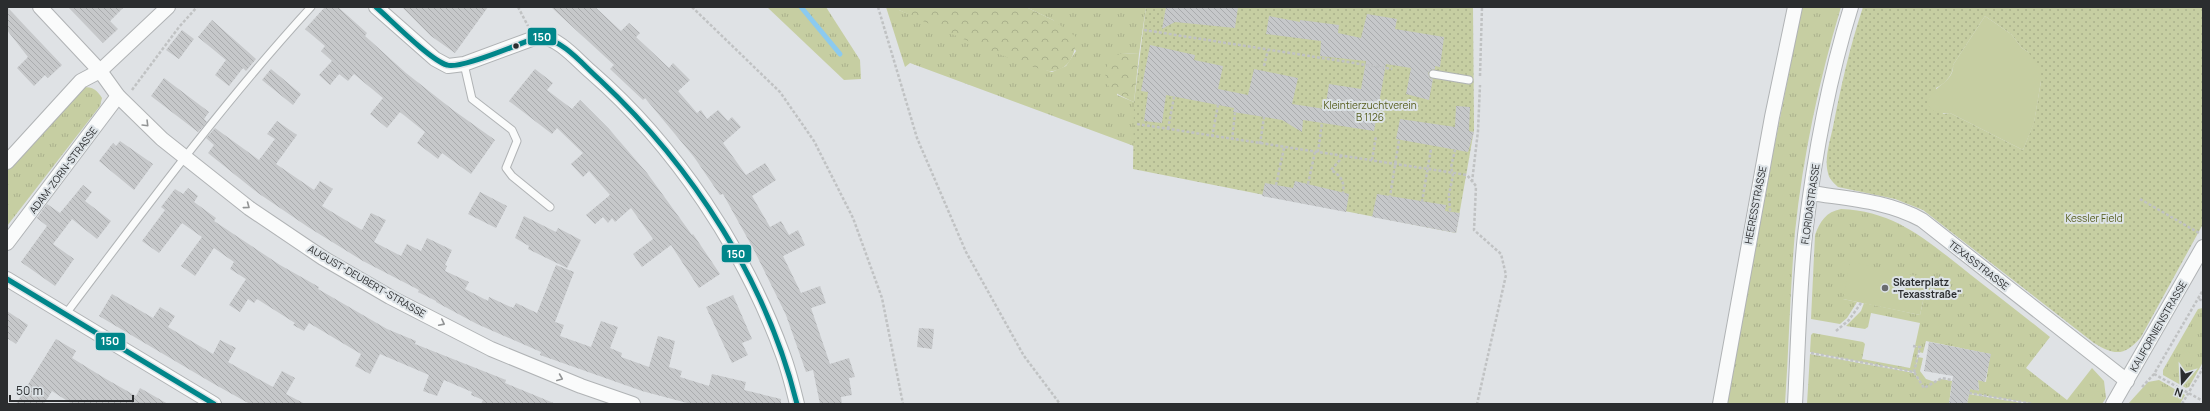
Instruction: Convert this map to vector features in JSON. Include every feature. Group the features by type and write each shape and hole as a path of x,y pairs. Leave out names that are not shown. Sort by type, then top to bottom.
{"street":[{"name":"AUGUST-DEUBERT-STRASSE","path":"40,7 100,71 121,99 162,139 248,208 323,258 390,297 492,349 580,386 633,404"},
{"path":"7,162 81,81 100,71 168,7"},
{"path":"376,7 434,59 448,66 464,64 534,37 548,38 558,44 602,82 641,121 678,165 719,224 752,284 783,354 797,404"},
{"name":"HEERESSTRASSE","path":"1720,404 1772,117 1795,7"},
{"name":"FLORIDASTRASSE","path":"1795,404 1805,236 1811,193 1819,139 1830,84 1851,7"},
{"name":"ADAM-ZORN-STRASSE","path":"7,243 121,99"},
{"name":"TEXASSTRASSE","path":"1811,193 1880,203 1909,213 1922,220 2127,381"},
{"name":"KALIFORNIENSTRASSE","path":"2113,404 2203,247"},
{"path":"7,280 214,404"}],"lane":[{"path":"65,315 184,157 261,62 311,7"},
{"path":"464,64 472,99 512,130 517,141 506,168 512,176 550,207"},
{"path":"1433,74 1469,80"}],"path":[{"path":"121,99 197,7"},
{"path":"518,7 534,37"},
{"path":"692,7 780,92 814,140 853,218 882,298 903,404"},
{"path":"878,7 917,138 966,252 1024,356 1060,404"},
{"path":"1472,182 1478,131 1482,7 1477,7"},
{"path":"1144,30 1392,68"},
{"path":"1264,66 1268,50"},
{"path":"1168,129 1174,97"},
{"path":"1212,137 1218,105"},
{"path":"1232,140 1235,113"},
{"path":"1260,144 1264,117"},
{"path":"1308,184 1322,123"},
{"path":"1137,124 1212,137 1395,163 1467,175 1476,186 1473,216 1474,230 1501,254 1506,275 1477,404"},
{"path":"1372,160 1376,136"},
{"path":"1389,203 1399,140"},
{"path":"1276,185 1284,148"},
{"path":"1422,202 1431,149"},
{"path":"1450,212 1449,194 1455,150"},
{"path":"1341,155 1339,162 1331,170 1339,175 1343,181 1343,193"},
{"path":"2140,199 2203,235"},
{"path":"2140,389 2154,374 2203,290"},
{"path":"2199,299 2203,301"},
{"path":"1836,331 1849,320 1861,303"},
{"path":"1914,346 1920,347 1914,372 1924,388 1942,378 1952,380"},
{"path":"1798,351 1914,372"},
{"path":"2182,404 2203,368"},
{"path":"2154,374 2203,401"},
{"path":"1969,394 2033,404"}],"green space":[{"path":"767,7 826,7 860,60 861,79 844,80"},
{"path":"886,7 899,7 899,10 1028,64 1052,72 1066,66 1076,51 1053,20 1026,7 1146,7 1139,54 1122,53 1117,95 1134,102 1134,146 910,63 905,67"},
{"path":"899,7 1026,7 1053,20 1076,37 1075,48 1071,58 1064,67 1053,71 1043,70 1003,56 899,10"},
{"name":"Kleintierzuchtverein B 1126","path":"1146,7 1473,7 1474,130 1456,233 1133,169 1134,102"},
{"path":"1802,7 1841,7 1819,90 1802,175 1793,253 1785,404 1726,404 1752,259"},
{"name":"Kessler Field","path":"1863,7 2203,7 2203,224 2141,337 2130,348 2125,351 2114,352 2094,343 1923,210 1895,199 1838,187 1832,181 1827,168 1828,150 1846,66","holes":["1985,16 2011,34 2022,48 2028,52 2041,81 2034,122 2023,150 1950,113 1943,114 1936,88 1945,82 1950,75 1953,65"]},
{"path":"1985,16 2011,34 2022,48 2028,52 2040,68 2041,81 2034,123 2023,150 1950,113 1939,113 1934,111 1927,103 1929,97 1950,76 1953,71 1953,65"},
{"path":"1122,53 1139,54 1134,102 1113,91 1106,81 1105,75 1110,59"},
{"path":"83,87 92,88 98,93 102,98 100,106 7,226 7,171"},
{"path":"1841,209 1861,211 1896,222 1941,251 2050,337 2026,368 2067,400 2092,368 2104,381 2106,398 2102,404 2036,404 1969,393 1970,389 1979,390 1978,380 1986,382 1990,354 1926,341 1923,353 1919,352 1919,347 1915,369 1918,357 1923,358 1920,371 1926,379 1935,382 1941,379 1952,381 1949,404 1807,404 1810,354 1914,373 1924,388 1914,372 1810,352 1811,335 1813,333 1863,342 1865,344 1862,359 1910,368 1915,347 1918,347 1915,346 1920,323 1871,313 1868,327 1865,329 1846,326 1861,311 1864,303 1920,315 1928,278 1843,299 1857,302 1847,318 1840,324 1811,319 1815,235 1824,218 1831,212"},
{"name":"Skaterplatz \"Texasstraße\"","path":"1850,262 1928,278 1920,315 1843,299"},
{"path":"2203,308 2203,362 2189,387 2186,388 2163,375 2163,370 2198,309"},
{"path":"2159,380 2185,395 2180,404 2128,404 2148,382"},
{"path":"1969,394 2028,404 1967,404"}],"building":[{"path":"7,7 62,65 48,78 45,75 34,86 17,68 28,57 7,30"},
{"path":"68,7 124,7 110,21 118,29 103,43"},
{"path":"325,7 338,7 367,33 365,36 406,73 453,110 495,140 471,174 442,153 438,159 417,143 425,132 400,112 387,128 370,114 383,98 354,74 348,81 339,74 330,85 319,75 332,61 321,51 325,46 305,29"},
{"path":"402,7 488,7 455,53 431,36"},
{"path":"551,7 595,7 621,31 629,23 640,33 636,37 669,68 673,63 690,80 678,91 697,113 701,110 707,119 718,110 728,121 732,117 741,127 723,143 746,175 765,163 776,180 752,196 770,227 781,221 789,235 798,230 805,245 783,256 801,293 820,286 826,303 811,308 830,364 849,358 855,377 849,378 852,395 841,397 842,404 820,404 813,370 806,372 786,315 754,250 723,194 720,195 694,157 645,98 643,100 610,69 614,65"},
{"path":"1166,7 1238,7 1235,28 1175,22 1162,29"},
{"path":"1367,14 1397,19 1395,29 1444,37 1440,67 1435,66 1435,69 1428,73 1430,78 1433,79 1429,100 1406,94 1411,68 1386,64 1374,131 1303,120 1302,132 1282,120 1233,112 1234,108 1166,95 1162,123 1144,121 1148,92 1141,91 1150,45 1195,55 1194,60 1223,66 1218,89 1248,95 1254,69 1298,78 1292,104 1325,109 1329,84 1361,89 1366,61 1320,56 1321,41 1266,34 1269,16 1300,22 1300,20 1339,25 1338,33 1361,38"},
{"path":"212,20 256,59 246,71 243,68 229,86 215,75 226,60 198,37"},
{"path":"182,30 194,39 179,59 166,50"},
{"path":"271,69 301,94 293,105 262,80"},
{"path":"535,69 553,83 547,90 572,109 580,100 609,129 647,173 692,235 693,234 720,274 699,288 671,245 642,267 633,254 653,239 631,208 615,222 612,218 608,223 603,217 595,224 586,215 610,195 589,171 583,177 571,164 583,153 557,128 552,134 509,101"},
{"path":"164,78 209,112 204,119 207,122 198,132 151,96"},
{"path":"1456,106 1470,107 1469,131 1474,132 1468,152 1396,139 1400,119 1455,127"},
{"path":"277,121 297,135 276,164 314,190 320,181 333,189 322,206 362,230 371,213 386,220 374,242 401,256 407,244 421,251 427,238 452,250 445,265 447,266 445,271 469,282 465,289 488,301 489,297 513,308 516,303 537,313 556,265 574,272 555,322 564,325 560,336 591,347 601,321 618,327 610,348 622,353 621,357 649,367 658,336 675,341 669,367 682,371 680,377 709,386 712,374 746,382 744,390 781,399 781,404 691,404 642,391 540,355 541,352 477,324 418,292 419,290 363,261 308,227 258,193 208,153 214,145 206,138 215,128 259,160 275,139 267,134"},
{"path":"120,141 153,164 134,190 99,161 113,143 116,146"},
{"path":"1295,181 1349,194 1346,212 1262,196 1265,183 1293,188"},
{"path":"83,185 92,192 85,201 111,221 97,239 72,219 53,244 74,259 55,286 21,262 47,226 37,218 47,204 60,213"},
{"path":"188,188 198,196 194,202 216,218 214,221 280,265 319,287 318,289 387,329 416,341 415,344 506,380 505,383 556,404 481,404 483,400 471,395 472,392 444,380 437,396 423,391 429,375 380,354 370,374 355,366 361,354 309,323 304,331 293,325 295,323 257,299 254,303 248,299 240,312 229,305 246,279 230,269 234,262 214,248 195,276 181,266 202,237 182,223 159,253 142,241 165,210 161,207 175,189 183,194"},
{"path":"480,192 507,206 496,228 468,214"},
{"path":"1377,194 1446,205 1445,211 1460,213 1456,233 1372,217"},
{"path":"524,216 556,232 558,228 581,240 567,268 528,249 529,246 515,238"},
{"path":"112,294 153,318 160,307 175,316 168,327 213,354 220,340 236,348 228,362 273,387 282,371 295,378 286,394 305,404 250,404 214,384 99,316"},
{"path":"733,295 752,339 742,343 748,355 732,363 706,307"},
{"path":"7,311 28,325 16,344 7,338"},
{"path":"919,328 934,329 932,349 917,347"},
{"path":"56,339 76,351 72,358 106,379 136,396 140,388 168,404 72,404 52,391 44,404 16,404"},
{"path":"1929,342 1991,354 1985,382 1978,380 1979,391 1970,389 1967,404 1949,404 1953,376 1924,371"}],"waterway":[{"path":"801,7 840,54"}],"transit line":[{"name":"150","path":"376,7 421,48 440,62 447,65 478,60 540,36 557,43 580,61 634,114 666,150 695,188 722,228 746,270 766,313 783,358 797,404"},
{"name":"150","path":"7,279 214,404"}],"place":[{"name":"Skaterplatz \"Texasstraße\"","path":"1885,288"}]}
